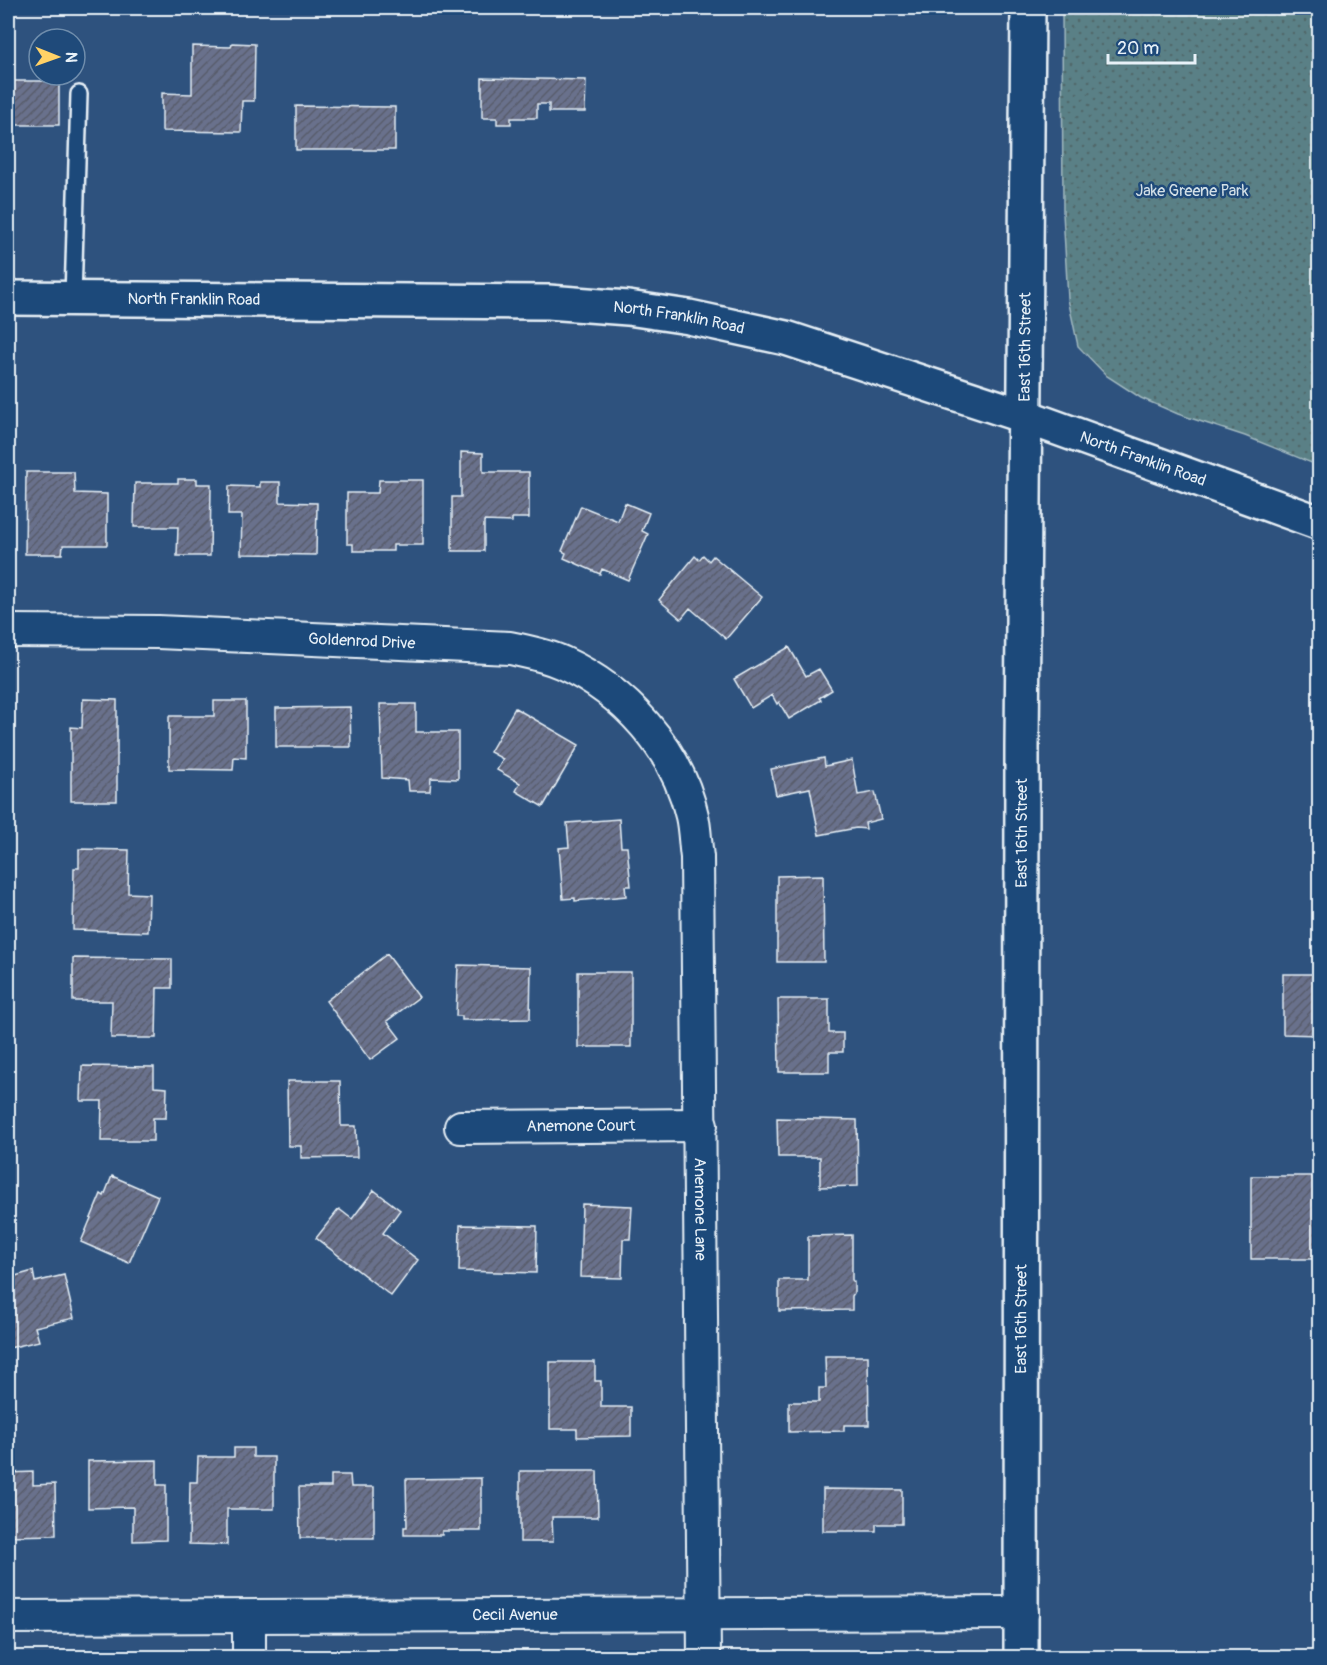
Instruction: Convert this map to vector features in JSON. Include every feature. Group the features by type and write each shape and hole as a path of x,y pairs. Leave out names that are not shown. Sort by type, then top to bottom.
{"street":[{"name":"East 16th Street","path":"1021,1658 1024,416 1028,8"},
{"name":"North Franklin Road","path":"8,298 548,302 628,308 708,321 786,338 1024,416 1320,523"},
{"name":"Goldenrod Drive","path":"8,631 158,632 496,647 519,650 563,663 605,687 632,710 666,753 672,765"},
{"name":"Anemone Lane","path":"672,765 684,790 692,816 697,857 704,1658"},
{"name":"Anemone Court","path":"461,1127 700,1125"},
{"name":"Cecil Avenue","path":"8,1617 1022,1612"},
{"path":"249,1617 249,1658"}],"lane":[{"path":"73,298 79,94"}],"green space":[{"name":"Jake Greene Park","path":"1062,8 1319,8 1319,466 1141,398 1107,376 1078,346 1068,299 1063,213"}],"building":[{"path":"232,43 255,44 254,101 242,101 241,132 162,131 162,93 192,94 192,46 231,47"},
{"path":"482,78 586,80 585,112 549,112 549,104 537,104 537,118 511,118 511,124 497,124 497,118 482,118"},
{"path":"8,81 27,81 27,87 59,87 59,125 8,125"},
{"path":"296,106 395,107 395,150 296,150"},
{"path":"461,452 483,453 483,472 529,472 529,518 512,518 512,522 484,521 484,551 452,551 452,497 461,497"},
{"path":"26,472 74,472 75,493 107,494 107,545 63,545 62,554 25,554"},
{"path":"178,479 197,479 197,484 211,484 210,556 177,556 178,527 134,527 135,483 178,483"},
{"path":"379,480 423,480 423,545 393,545 393,551 353,551 353,544 347,544 347,493 378,493"},
{"path":"260,482 280,482 280,502 317,503 316,555 241,554 242,515 228,515 229,486 260,487"},
{"path":"625,503 649,513 642,531 648,534 628,580 602,569 600,574 564,558 566,553 562,551 581,506 618,521"},
{"path":"703,555 709,561 713,556 762,597 726,639 690,608 681,619 659,600 695,556 699,560"},
{"path":"789,647 806,676 819,669 832,690 819,698 821,700 789,719 772,695 751,708 734,679"},
{"path":"83,699 117,700 117,801 71,801 71,727 82,728"},
{"path":"214,701 246,701 246,758 234,757 233,770 169,769 169,716 214,716"},
{"path":"380,704 416,704 416,732 458,732 458,779 431,778 430,791 409,791 408,780 382,778"},
{"path":"350,707 351,747 276,747 276,708"},
{"path":"515,708 579,745 543,807 516,791 520,783 497,770 503,759 490,752"},
{"path":"824,758 825,766 852,760 858,795 875,792 881,819 865,823 866,829 856,828 819,835 810,788 776,795 771,769"},
{"path":"619,819 621,847 627,847 631,886 625,886 626,896 575,901 575,898 563,899 559,848 569,847 567,823"},
{"path":"79,849 129,850 128,893 149,894 148,932 73,930 74,868 79,868"},
{"path":"823,875 824,962 777,962 777,876"},
{"path":"387,954 419,997 387,1021 400,1038 370,1060 326,1001"},
{"path":"73,958 172,959 172,988 157,988 156,1038 111,1038 112,1001 73,1001"},
{"path":"458,965 531,967 530,1019 462,1020 462,1016 456,1016"},
{"path":"578,972 631,972 631,1047 578,1047"},
{"path":"1283,974 1320,974 1320,1035 1283,1034"},
{"path":"778,999 829,999 829,1033 843,1033 843,1052 829,1052 829,1072 779,1072"},
{"path":"82,1066 154,1067 154,1087 167,1088 166,1118 153,1118 153,1141 101,1141 102,1101 81,1101"},
{"path":"287,1081 340,1081 341,1126 356,1126 357,1157 301,1158 301,1146 288,1146"},
{"path":"777,1118 857,1120 858,1186 820,1187 820,1157 778,1157"},
{"path":"112,1176 158,1196 129,1263 81,1242 101,1194 104,1196"},
{"path":"1251,1176 1320,1176 1320,1259 1251,1259"},
{"path":"374,1190 400,1210 383,1233 418,1260 391,1296 316,1238 339,1209 352,1219"},
{"path":"582,1204 632,1206 630,1239 623,1239 622,1278 580,1277"},
{"path":"460,1225 537,1226 536,1273 459,1271"},
{"path":"852,1235 854,1293 852,1310 779,1311 779,1280 808,1280 808,1236"},
{"path":"33,1271 35,1282 64,1275 74,1318 35,1327 39,1341 9,1348 8,1278"},
{"path":"825,1356 868,1356 869,1425 844,1425 844,1431 789,1432 789,1402 819,1402 819,1388 826,1388"},
{"path":"550,1362 595,1362 595,1381 601,1381 601,1407 631,1407 631,1436 577,1437 577,1429 550,1429"},
{"path":"234,1448 253,1448 253,1457 274,1457 274,1509 227,1509 227,1545 189,1544 190,1482 197,1482 198,1457 234,1457"},
{"path":"157,1460 157,1485 166,1485 166,1540 133,1541 133,1507 88,1508 88,1461"},
{"path":"520,1471 597,1471 598,1517 552,1517 553,1542 520,1542"},
{"path":"33,1472 33,1485 55,1484 56,1535 8,1536 8,1473"},
{"path":"331,1475 350,1475 351,1487 374,1487 374,1538 300,1538 299,1487 331,1487"},
{"path":"481,1478 481,1531 442,1531 442,1535 404,1535 404,1527 407,1527 406,1479"},
{"path":"823,1489 902,1490 902,1524 876,1524 876,1531 823,1531"}]}
